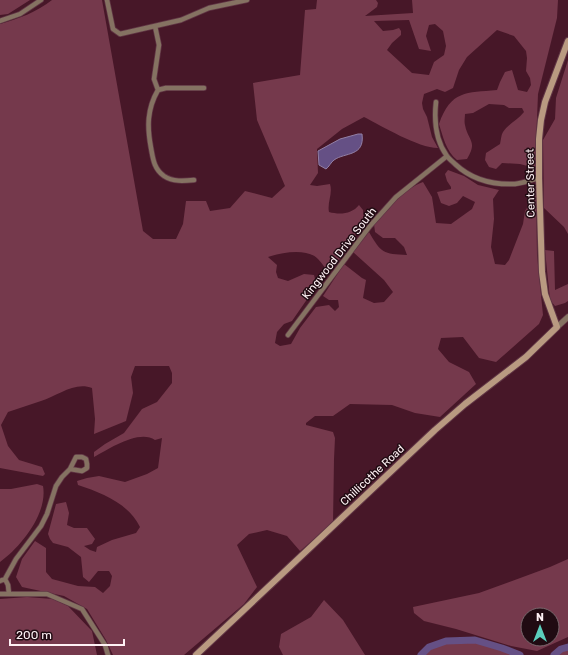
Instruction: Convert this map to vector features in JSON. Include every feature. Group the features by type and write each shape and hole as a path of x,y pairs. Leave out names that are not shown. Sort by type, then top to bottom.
{"main road":[{"name":"Center Street","path":"557,327 545,294 543,283 539,178 541,120 545,102 568,41"},
{"name":"Chillicothe Road","path":"196,655 440,426 465,404 526,357 557,327"}],"street":[{"path":"0,21 20,14 41,0"},
{"path":"107,0 112,27 114,31 122,34 184,19 207,9 247,0"},
{"path":"155,26 160,45 154,79 158,90 150,107 148,124 154,163 161,173 171,179 178,181 194,180"},
{"path":"158,90 166,88 204,88"},
{"path":"436,102 435,117 437,132 447,156 461,169 475,178 490,182 516,184 539,178"},
{"name":"Kingwood Drive South","path":"288,335 370,226 396,197 447,156"},
{"name":"Chillicothe Road","path":"557,327 568,317"},
{"path":"9,594 8,585 2,580 16,559 42,526 56,486 70,469"},
{"path":"0,594 47,594 82,609 105,645 108,655"}],"shaded area":[{"path":"0,0 30,0 8,14 0,15"},
{"path":"52,0 102,0 143,231 153,239 176,239 183,224 186,201 206,201 210,211 230,208 245,191 272,198 285,186 257,120 253,83 300,75 305,10 316,9 317,0 376,0 378,3 377,7 365,16 413,13 412,0 558,0 557,18 538,94 535,168 520,164 502,163 496,169 489,167 485,160 486,153 500,144 505,129 524,112 522,108 509,108 504,105 489,104 473,113 465,114 466,130 472,145 467,159 457,160 453,156 445,144 439,124 444,113 454,99 468,93 497,90 505,72 512,70 518,90 527,92 531,85 530,78 526,71 526,51 514,36 497,30 467,57 459,70 453,88 445,92 437,89 424,94 422,103 423,109 427,117 432,137 438,148 411,141 364,117 342,129 317,149 318,173 310,185 317,186 330,184 331,191 329,212 346,213 359,205 363,210 364,223 341,258 329,269 328,272 318,259 308,253 294,252 268,257 277,265 276,272 278,278 288,281 304,274 314,275 315,279 311,287 310,295 292,321 284,324 277,332 275,343 280,346 291,344 300,328 316,307 329,305 335,311 339,307 338,300 329,300 323,296 344,264 366,280 363,298 374,303 384,302 393,292 384,280 353,252 369,232 380,248 384,251 393,254 407,255 404,247 395,238 383,238 375,232 374,224 402,194 409,189 423,182 432,197 436,223 451,224 472,209 475,202 463,196 457,203 449,206 441,203 437,192 451,189 445,174 448,170 464,176 478,185 499,190 493,199 494,219 491,247 495,264 505,265 509,260 523,224 525,211 529,205 528,197 533,190 536,190 537,255 543,315 539,324 496,362 479,358 463,337 441,338 438,349 449,362 469,372 476,384 440,417 415,413 392,405 350,404 333,416 315,416 306,423 306,425 333,432 335,438 333,523 300,551 287,536 267,530 249,534 237,545 257,587 244,604 184,655 113,655 106,640 87,609 64,596 22,587 16,577 22,559 35,541 46,548 46,572 52,579 78,586 95,587 103,593 110,586 112,576 109,571 98,571 89,582 83,577 81,557 68,547 53,543 50,539 48,534 56,504 66,502 69,513 67,525 74,528 87,528 95,539 92,544 84,546 90,550 96,552 97,547 112,540 136,533 140,527 129,511 105,495 78,485 77,481 99,476 125,482 147,474 158,468 162,438 155,440 148,437 133,438 124,441 94,457 94,452 124,433 142,409 157,402 172,383 172,373 169,366 135,366 131,377 133,393 126,421 94,434 95,419 92,388 86,386 79,386 66,390 47,399 8,412 1,425 8,446 19,460 42,467 45,474 43,476 0,468 0,24 27,15","holes":["409,20 419,49 431,51 426,36 429,25 435,24 443,31 446,46 444,55 434,62 429,75 412,73 387,50 401,35 399,28 383,31 374,21"]},
{"path":"568,60 568,234 564,227 544,208 543,140 555,119 556,98"},
{"path":"362,134 362,141 357,150 334,160 326,169 319,165 318,151 340,139"},
{"path":"545,250 554,251 555,290 568,284 568,301 555,306 550,300"},
{"path":"37,484 43,486 43,496 37,518 16,548 0,562 0,489 11,489"},
{"path":"568,559 568,637 560,641 560,607 520,607 520,647 546,647 537,651 511,646 424,621 414,613 413,607 479,593"},
{"path":"27,597 53,599 68,606 92,631 97,655 0,655 0,599"},
{"path":"324,600 343,620 365,655 283,655 279,647 281,634 311,617"},
{"path":"475,640 520,655 421,655 434,645 446,641"},
{"path":"568,647 568,655 554,655 561,649"}],"waterway":[{"path":"421,655 429,647 446,641 475,640 520,655"},
{"path":"554,655 561,649 568,647"}]}
